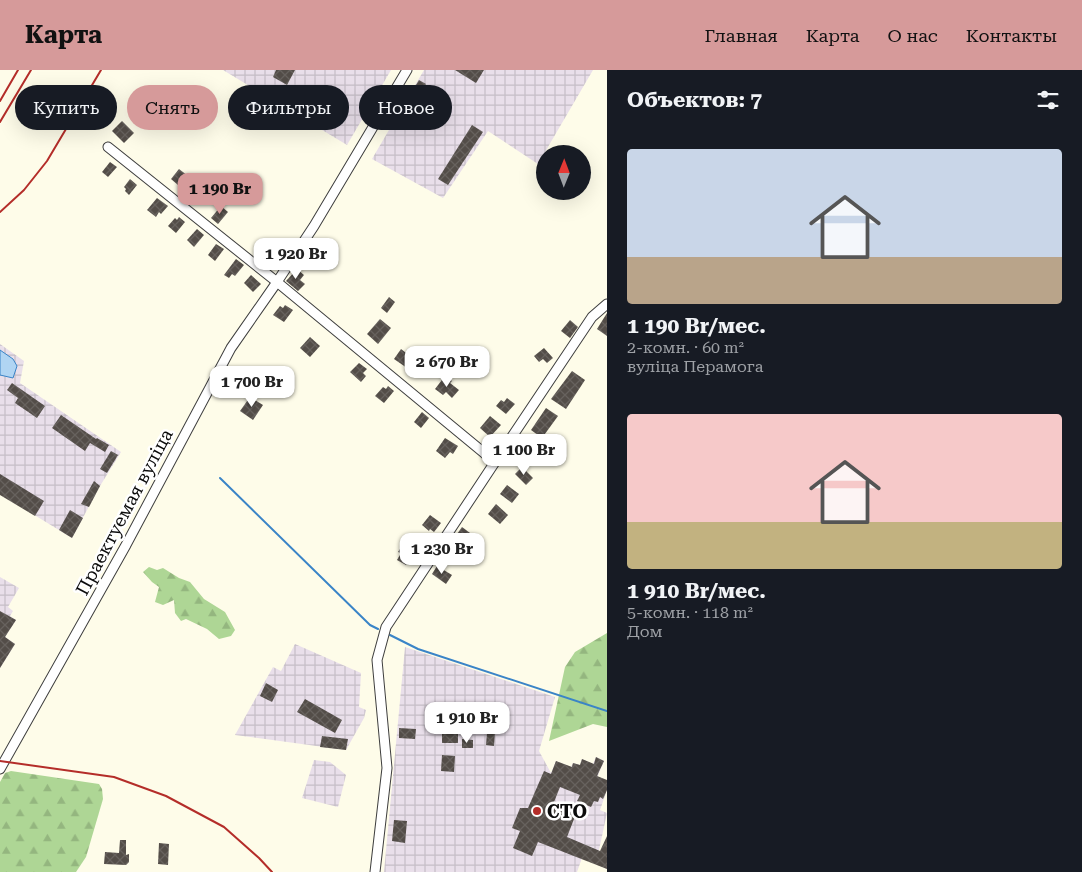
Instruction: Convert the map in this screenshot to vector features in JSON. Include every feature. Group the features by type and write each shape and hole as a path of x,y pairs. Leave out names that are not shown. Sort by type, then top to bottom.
{"street":[{"name":"Праектуемая вуліца","path":"0,769 126,545 231,348 314,226 407,70"},
{"path":"108,147 277,282 495,462"},
{"path":"376,872 387,768 377,660 386,627 592,317 607,304"}],"shaded area":[{"path":"223,70 391,70 382,85 359,85 359,125 347,145 322,130 349,130 349,85 248,85"},
{"path":"424,70 593,70 549,145 536,145 536,163 488,131 443,198 372,159 389,130 452,130 452,85 415,85"},
{"path":"0,344 24,361 20,383 121,452 72,538 0,494"},
{"path":"0,577 19,588 8,607 13,611 10,616 16,620 5,637 15,644 0,668"},
{"path":"295,644 361,673 359,707 366,710 364,718 346,750 235,735 273,667 281,671"},
{"path":"405,647 555,697 539,751 551,773 556,761 571,767 573,763 580,765 582,759 593,764 596,757 604,761 597,778 607,781 607,790 600,810 607,813 599,850 607,869 582,858 577,872 384,872"},
{"path":"314,760 330,762 346,775 338,807 302,798"}],"green space":[{"path":"149,567 157,570 163,568 179,578 190,582 204,599 225,612 235,630 231,636 219,639 207,629 186,619 181,621 175,613 174,600 163,605 155,602 159,587 143,572"},
{"path":"607,633 607,727 593,724 549,741 565,667 575,652"},
{"path":"11,771 99,784 102,789 103,799 86,857 76,872 0,872 0,782 5,773"}],"water":[{"path":"0,350 13,359 17,366 13,378 0,375"}],"building":[{"path":"276,70 295,70 287,85 273,77"},
{"path":"455,70 484,70 476,83"},
{"path":"419,80 426,84 425,85 416,85"},
{"path":"122,121 127,126 127,130 131,130 134,133 124,143 112,131 117,130 117,126"},
{"path":"472,125 483,132 448,185 438,179"},
{"path":"110,162 117,167 108,177 102,172"},
{"path":"179,169 188,176 178,185 171,179"},
{"path":"130,179 137,185 129,195 124,187"},
{"path":"157,198 168,206 161,214 159,212 156,217 147,210"},
{"path":"221,206 228,212 218,224 211,218"},
{"path":"179,217 185,222 176,233 168,226 175,218 177,220"},
{"path":"197,229 204,235 194,247 187,240"},
{"path":"216,244 224,249 215,261 208,255"},
{"path":"274,247 277,250 280,248 285,252 275,262 267,255"},
{"path":"236,259 244,265 235,276 232,274 229,278 224,275"},
{"path":"297,269 304,275 300,280 305,284 298,291 286,281"},
{"path":"251,275 261,284 253,292 244,283"},
{"path":"389,297 395,302 387,313 381,308"},
{"path":"285,305 293,310 284,322 273,315 280,306 283,308"},
{"path":"607,313 607,336 597,329"},
{"path":"380,319 391,328 378,344 367,334"},
{"path":"570,320 578,327 570,338 561,331"},
{"path":"310,337 320,346 310,357 300,348"},
{"path":"544,348 553,358 547,363 543,359 539,362 534,356"},
{"path":"401,349 414,359 407,368 394,359"},
{"path":"359,363 367,369 363,373 366,376 361,382 350,372"},
{"path":"572,371 585,380 566,409 551,399"},
{"path":"445,376 459,390 452,398 446,392 443,395 435,389"},
{"path":"12,383 45,406 37,418 15,403 18,398 7,390"},
{"path":"388,386 394,391 384,403 375,396 383,387 386,389"},
{"path":"250,397 263,405 253,420 240,411"},
{"path":"507,398 515,404 506,414 496,406 501,400 504,402"},
{"path":"546,408 558,416 542,438 531,430"},
{"path":"422,412 429,418 421,428 414,422"},
{"path":"61,415 96,439 109,445 105,452 90,443 85,451 52,428"},
{"path":"490,416 501,425 490,437 480,428"},
{"path":"445,438 458,446 453,454 450,452 445,458 436,451"},
{"path":"111,451 118,455 107,473 100,469"},
{"path":"522,467 533,478 526,485 515,474"},
{"path":"0,474 44,501 35,516 0,495"},
{"path":"94,481 100,486 89,507 81,504"},
{"path":"507,485 519,494 512,503 500,494"},
{"path":"496,504 508,515 500,524 488,514"},
{"path":"70,510 83,518 72,538 59,530"},
{"path":"430,515 441,523 434,532 430,529 429,531 422,525"},
{"path":"462,527 478,539 472,546 457,534"},
{"path":"405,541 423,551 417,562 410,558 406,565 397,560 401,553 398,552"},
{"path":"437,566 452,575 446,584 432,574"},
{"path":"0,611 16,620 5,637 15,644 0,668"},
{"path":"266,683 278,690 272,702 260,696"},
{"path":"305,699 342,720 335,733 297,712"},
{"path":"442,726 458,726 458,743 442,743"},
{"path":"399,728 416,729 415,739 399,738"},
{"path":"487,732 495,732 494,746 486,745"},
{"path":"322,736 348,739 346,750 320,747"},
{"path":"462,739 473,740 473,748 462,748"},
{"path":"442,755 455,756 454,772 441,771"},
{"path":"596,757 604,761 597,776 607,780 607,790 603,799 600,797 598,802 594,801 591,807 577,801 580,795 560,787 552,807 576,814 567,837 600,851 607,836 607,869 538,842 532,856 513,848 520,831 512,828 520,808 528,808 544,771 551,774 556,761 572,767 573,763 580,765 582,759 594,764"},
{"path":"394,820 407,821 405,843 392,841"},
{"path":"120,840 126,840 126,855 129,854 129,862 126,865 104,864 105,852 119,853"},
{"path":"159,843 169,844 168,865 158,864"}],"waterway":[{"path":"220,478 370,625 378,629"},
{"path":"390,635 418,649 607,711"}],"railway":[{"path":"0,101 18,70"},
{"path":"0,122 31,70"},
{"path":"0,212 24,190 47,161 101,70"},
{"path":"0,761 114,777 166,796 224,827 272,872"}],"place":[{"name":"СТО","path":"537,811"}]}
